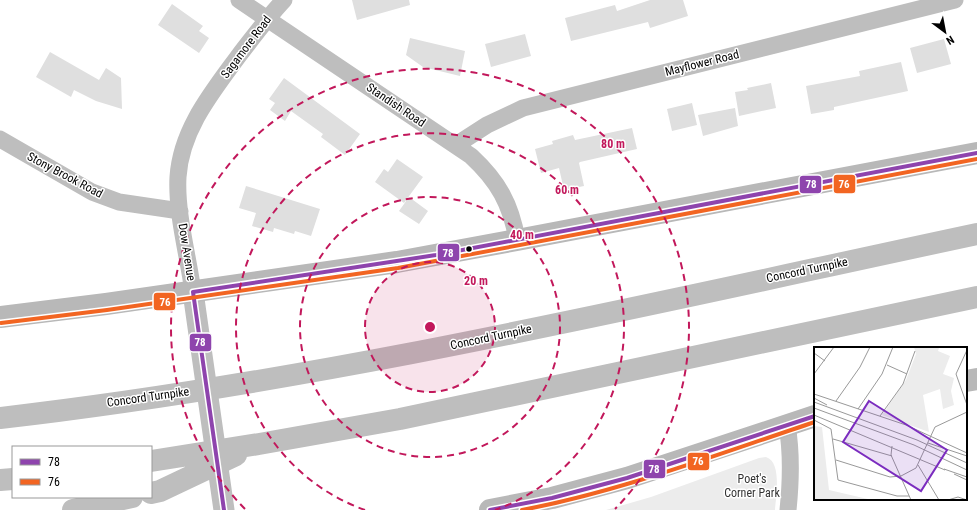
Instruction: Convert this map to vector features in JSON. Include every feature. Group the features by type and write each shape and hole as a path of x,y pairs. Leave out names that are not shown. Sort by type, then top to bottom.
{"highway":[{"name":"Concord Turnpike","path":"0,418 165,395 323,370 478,340 977,234"},
{"path":"152,461 259,444 472,404 977,297"},
{"path":"152,493 160,491 259,444"},
{"path":"0,480 12,479"},
{"path":"73,510 127,498"}],"main road":[{"path":"0,316 106,304 397,262 977,153"},
{"path":"967,382 977,379"},
{"path":"490,510 552,498 627,478 814,416"}],"street":[{"name":"Standish Road","path":"239,0 456,145 479,164 500,190 510,209 517,240"},
{"name":"Sagamore Road","path":"210,96 267,20 284,0"},
{"name":"Mayflower Road","path":"456,145 487,125 527,107 955,0"},
{"name":"Dow Avenue","path":"210,96 200,111 183,150 178,178 180,211 224,510"},
{"name":"Stony Brook Road","path":"0,139 92,192 119,202 180,211"},
{"path":"787,425 791,470 788,510"}],"green space":[{"name":"Poet's Corner Park","path":"766,457 771,460 776,472 777,488 775,510 606,510 651,497 759,458"}],"building":[{"path":"352,0 409,0 410,5 357,20"},
{"path":"650,0 683,0 688,16 650,28 648,22 571,41 565,18 615,5 617,11"},
{"path":"172,4 203,26 199,31 209,38 199,53 158,25"},
{"path":"525,34 531,56 491,67 485,44"},
{"path":"410,38 465,51 460,76 423,67 406,55"},
{"path":"944,39 951,64 917,73 910,48"},
{"path":"50,52 99,80 106,68 121,78 122,109 96,101 74,90 71,97 36,77"},
{"path":"901,62 908,91 834,107 834,110 811,114 806,86 860,76 859,71"},
{"path":"284,78 360,134 345,155 321,137 323,134 291,111 285,121 270,110 275,103 269,99"},
{"path":"771,83 776,108 739,116 735,92 748,90 747,88"},
{"path":"692,103 697,125 672,131 667,109"},
{"path":"735,108 738,126 703,136 698,115"},
{"path":"632,128 637,149 579,163 584,186 564,190 559,168 541,173 535,149 553,144 552,141 573,135 575,140"},
{"path":"397,159 423,177 404,203 375,182 384,169 388,172"},
{"path":"246,186 320,209 311,236 295,231 294,234 274,228 273,232 252,226 256,213 239,208"},
{"path":"409,197 428,211 419,224 399,211"}],"transit line":[{"name":"78","path":"224,510 193,292 436,255 977,153"},
{"name":"76","path":"1,323 107,310 398,268 977,159"},
{"name":"78","path":"490,510 552,498 627,478 814,416"},
{"name":"76","path":"522,510 596,493 670,471 814,422"}]}
